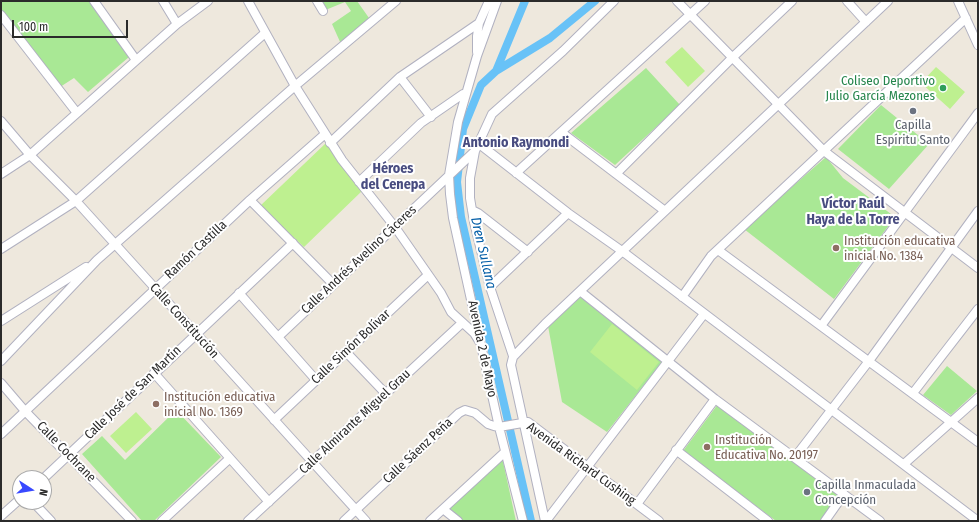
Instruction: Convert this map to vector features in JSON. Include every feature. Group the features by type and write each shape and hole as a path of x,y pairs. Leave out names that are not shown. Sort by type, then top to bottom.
{"street":[{"path":"94,1 136,60"},
{"path":"163,1 177,24"},
{"path":"1,174 30,155 177,24 208,1"},
{"path":"248,1 295,86 330,143 395,227 451,312 474,333 481,344"},
{"path":"317,1 323,11"},
{"path":"1,361 97,260 295,86 396,1"},
{"path":"477,56 477,36 479,23 489,1"},
{"path":"477,56 497,1"},
{"path":"547,521 522,423 512,374 511,365 513,356 490,287 472,210 470,178 472,154 492,114 563,51 614,1"},
{"path":"677,1 824,151 978,268"},
{"path":"516,173 705,1"},
{"path":"616,174 733,57 792,1"},
{"path":"847,1 866,22"},
{"path":"513,356 622,251 888,1"},
{"path":"958,1 978,45"},
{"path":"1,15 76,113"},
{"path":"682,297 711,256 966,18"},
{"path":"330,143 400,77 479,23"},
{"path":"1,249 76,201 265,33"},
{"name":"Avenida 2 de Mayo","path":"477,56 458,122 451,173 453,218 501,427 505,452 523,521"},
{"path":"400,77 430,117"},
{"path":"359,182 421,124 463,94 466,94"},
{"path":"821,326 978,113"},
{"name":"Calle Constitución","path":"1,121 30,155 76,201 366,521"},
{"path":"561,132 665,211"},
{"name":"Ramón Castilla","path":"1,434 154,288 325,134"},
{"path":"478,143 568,213 622,251 978,521"},
{"name":"Calle Andrés Avelino Cáceres","path":"278,337 472,154"},
{"path":"250,200 333,284"},
{"path":"472,210 528,252"},
{"path":"795,457 870,361 978,211"},
{"path":"490,287 568,213"},
{"name":"Calle José de San Martín","path":"52,471 293,243"},
{"path":"718,250 978,442"},
{"path":"1,321 97,260"},
{"name":"Calle Simón Bolívar","path":"274,420 428,275"},
{"path":"580,291 715,399 880,521"},
{"path":"239,293 316,380"},
{"path":"913,393 978,309"},
{"path":"547,521 704,314"},
{"name":"Calle Almirante Miguel Grau","path":"248,521 462,323"},
{"path":"346,352 386,394"},
{"path":"154,373 229,459 269,502"},
{"name":"Calle Cochrane","path":"1,383 132,521"},
{"path":"904,464 978,398"},
{"path":"637,504 715,399"},
{"name":"Calle Sáenz Peña","path":"344,521 459,413 465,410 471,411 488,424 501,427"},
{"name":"Avenida Richard Cushing","path":"501,427 528,422 659,521"},
{"path":"676,450 768,521"},
{"path":"430,521 505,452"},
{"path":"162,521 229,459"},
{"path":"825,521 844,494"},
{"path":"1,516 12,506"},
{"path":"443,509 458,521"},
{"path":"41,510 51,521"}],"green space":[{"path":"1,1 90,1 129,57 88,92 74,78 60,87 1,10"},
{"path":"317,1 357,1 369,18 341,44 332,24 351,11 345,2 323,11"},
{"path":"682,47 705,71 688,87 665,62"},
{"name":"Coliseo Deportivo Julio García Mezones","path":"936,67 965,92 950,109 921,83"},
{"path":"646,68 680,105 615,165 571,133"},
{"path":"881,105 929,144 889,189 838,149"},
{"path":"326,143 362,191 304,247 260,206"},
{"path":"826,157 843,178 895,217 834,299 744,229"},
{"path":"584,293 662,362 607,432 562,402 548,326"},
{"path":"612,324 659,362 637,390 590,352"},
{"path":"947,366 977,391 951,415 923,395"},
{"path":"718,404 840,496 821,521 776,521 683,451"},
{"path":"176,410 221,457 154,521 142,521 82,454 102,436 125,460"},
{"path":"136,412 152,429 126,453 110,436"},
{"path":"502,457 516,521 462,521 448,509"}],"waterway":[{"name":"Dren Sullana","path":"525,1 496,71 481,85 463,129 457,182 461,217 531,521"},
{"path":"496,71 550,38 595,1"}],"place":[{"name":"Coliseo Deportivo Julio García Mezones","path":"943,88"},
{"name":"Capilla Espíritu Santo","path":"913,111"},
{"name":"Institución educativa inicial No. 1384","path":"836,248"},
{"name":"Institución educativa inicial No. 1369","path":"156,404"},
{"name":"Institución Educativa No. 20197","path":"707,447"},
{"name":"Capilla Inmaculada Concepción","path":"807,492"}],"district":[{"name":"Antonio Raymondi","path":"516,143"},
{"name":"Héroes del Cenepa","path":"393,178"},
{"name":"Víctor Raúl Haya de la Torre","path":"853,212"}]}
